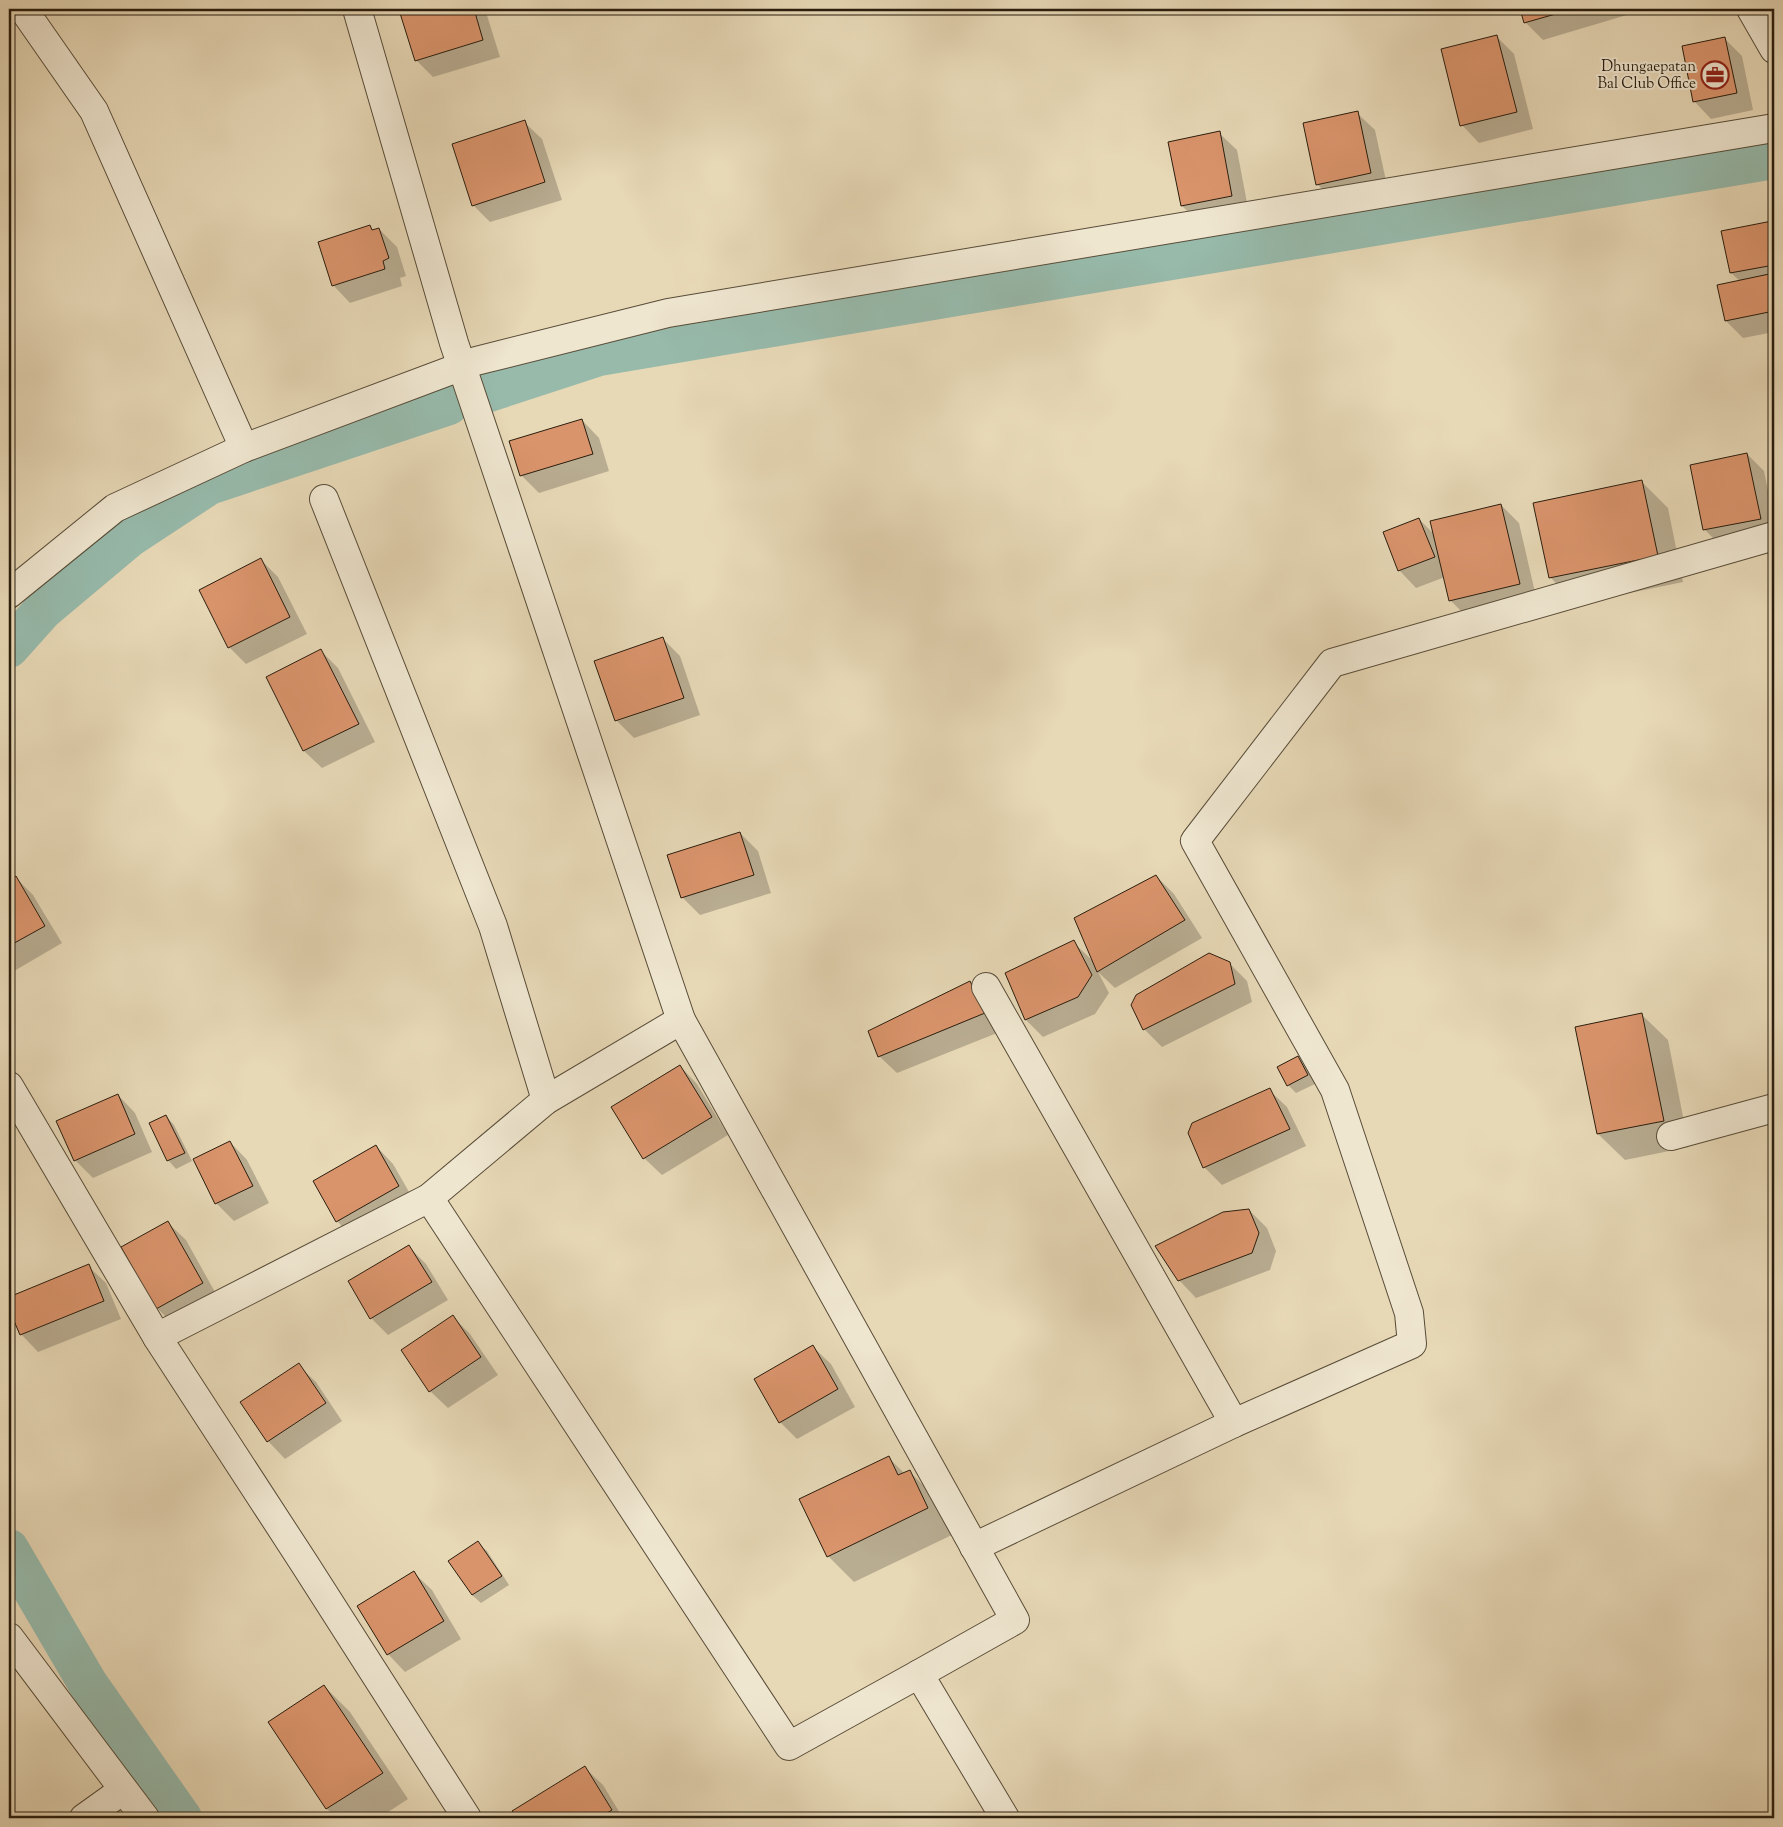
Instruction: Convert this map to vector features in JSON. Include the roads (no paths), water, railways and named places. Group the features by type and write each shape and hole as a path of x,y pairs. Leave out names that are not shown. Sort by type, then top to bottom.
{"street":[{"path":"23,9 94,111 244,448"},
{"path":"357,9 461,366 681,1020 1015,1620 789,1746 429,1198"},
{"path":"1751,9 1774,49"},
{"path":"9,594 114,508 244,448 461,366 668,313 1774,128"},
{"path":"324,499 493,926 546,1100"},
{"path":"974,1547 1234,1423 1412,1344 1409,1313 1335,1090 1195,841 1332,663 1774,536"},
{"path":"986,987 1234,1423"},
{"path":"157,1337 429,1198 546,1100 681,1020"},
{"path":"9,1086 157,1337 304,1563 466,1818"},
{"path":"1671,1136 1774,1108"},
{"path":"9,1637 145,1818"},
{"path":"919,1674 1005,1818"},
{"path":"84,1818 123,1790"}],"waterway":[{"path":"483,394 599,356 1774,159"},
{"path":"9,648 43,610 130,537 209,485 449,405"},
{"path":"9,1549 88,1684 182,1818"}],"place":[{"name":"Dhungaepatan Bal Club Office","path":"1715,75"}]}
